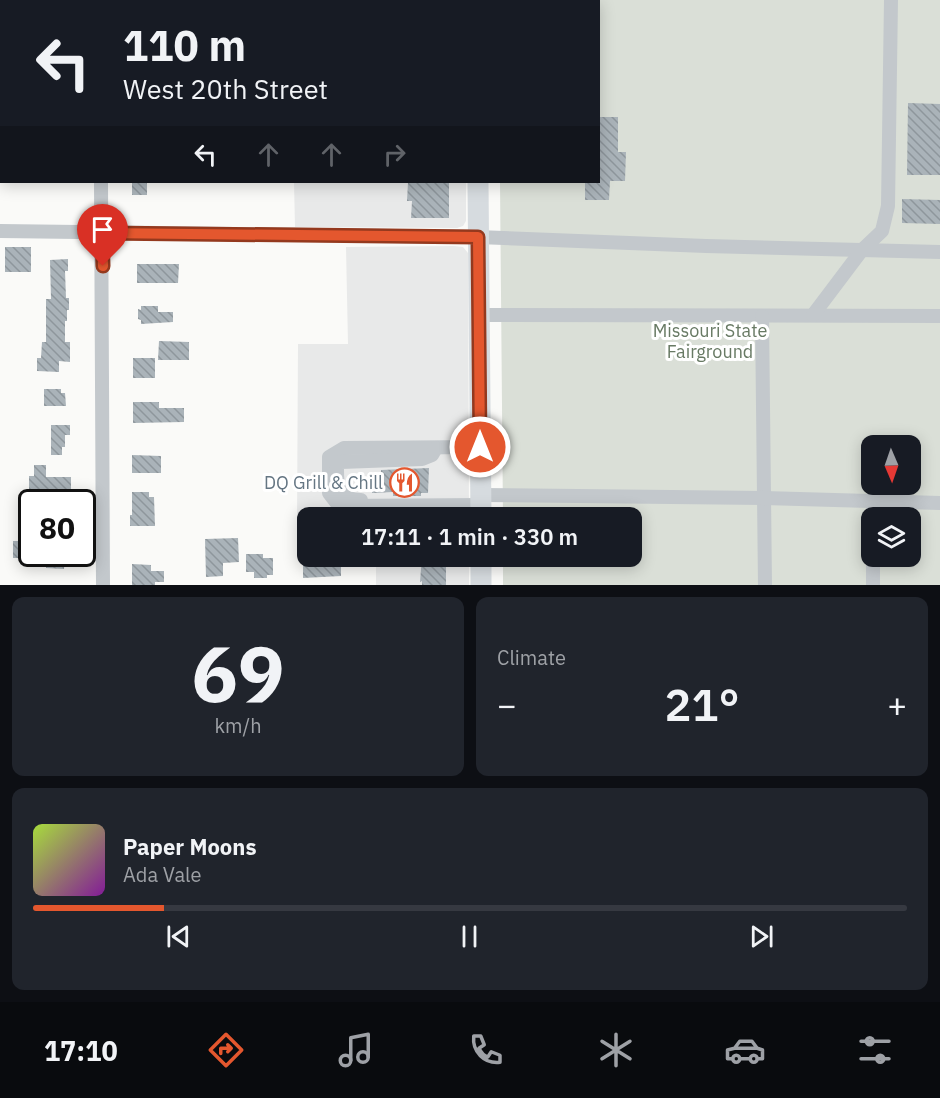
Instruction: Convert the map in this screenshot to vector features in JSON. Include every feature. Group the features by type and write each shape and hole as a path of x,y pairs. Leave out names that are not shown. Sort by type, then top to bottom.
{"highway":[{"path":"478,183 481,504"},
{"path":"481,567 481,585"}],"street":[{"path":"813,315 862,250 882,231 888,206 891,0"},
{"path":"101,183 103,585"},
{"path":"0,231 478,237 940,252"},
{"path":"480,315 940,316"},
{"path":"762,316 765,585"},
{"path":"480,447 436,448 432,455 422,459 341,462 337,466 337,487 341,494 351,500 481,504 764,498 940,503"},
{"path":"873,500 873,507"},
{"path":"873,567 873,585"}],"shaded area":[{"path":"294,183 466,183 466,221 463,226 457,228 295,227"},
{"path":"454,246 463,247 468,253 469,507 297,507 298,344 348,344 346,247"},
{"path":"376,567 469,567 469,585 376,585"}],"green space":[{"name":"Missouri State Fairground","path":"600,0 940,0 940,585 503,585 503,567 642,567 642,507 503,507 500,183 600,183"}],"building":[{"path":"908,103 940,104 940,175 907,175"},
{"path":"600,117 618,117 618,152 626,152 625,181 610,181 609,200 585,200 585,183 600,183"},
{"path":"132,183 147,183 147,195 132,195"},
{"path":"408,183 449,183 449,218 411,218 412,201 407,201"},
{"path":"902,199 940,200 940,224 902,223"},
{"path":"5,247 31,247 31,272 5,272"},
{"path":"68,259 68,271 65,271 69,310 67,310 67,321 65,321 65,342 70,342 70,362 59,361 59,372 37,371 37,358 41,358 42,342 46,342 46,299 51,299 50,260"},
{"path":"137,264 179,264 178,283 137,283"},
{"path":"141,306 158,306 158,312 173,312 173,322 141,324 141,320 138,319 138,309 141,310"},
{"path":"159,341 189,342 189,360 158,360"},
{"path":"133,358 155,358 155,378 133,378"},
{"path":"44,389 61,389 61,393 65,393 66,406 44,406"},
{"path":"133,402 159,402 159,408 184,408 184,422 133,423"},
{"path":"51,425 70,425 70,435 65,435 62,455 51,455"},
{"path":"132,455 161,456 161,473 132,473"},
{"path":"34,465 46,465 46,477 71,477 71,489 29,489 29,476 34,476"},
{"name":"DQ Grill & Chill","path":"429,468 428,493 421,493 421,496 393,496 393,492 372,493 372,482 381,482 381,470"},
{"path":"132,492 149,492 149,497 154,497 155,526 130,526"},
{"path":"238,538 239,562 223,563 223,576 206,577 205,539"},
{"path":"13,541 18,541 18,558 13,558"},
{"path":"246,554 263,554 263,558 273,558 273,575 267,575 267,578 254,578 254,572 246,572"},
{"path":"132,564 151,565 151,571 164,571 164,582 155,582 155,585 132,585"},
{"path":"46,567 64,567 64,569"},
{"path":"303,567 341,567 341,576 303,578"},
{"path":"421,567 446,567 446,585 422,585 422,581 420,582"}],"place":[{"name":"DQ Grill & Chill","path":"404,482"}],"route":[{"path":"103,266 102,233 478,237 480,447"}]}
